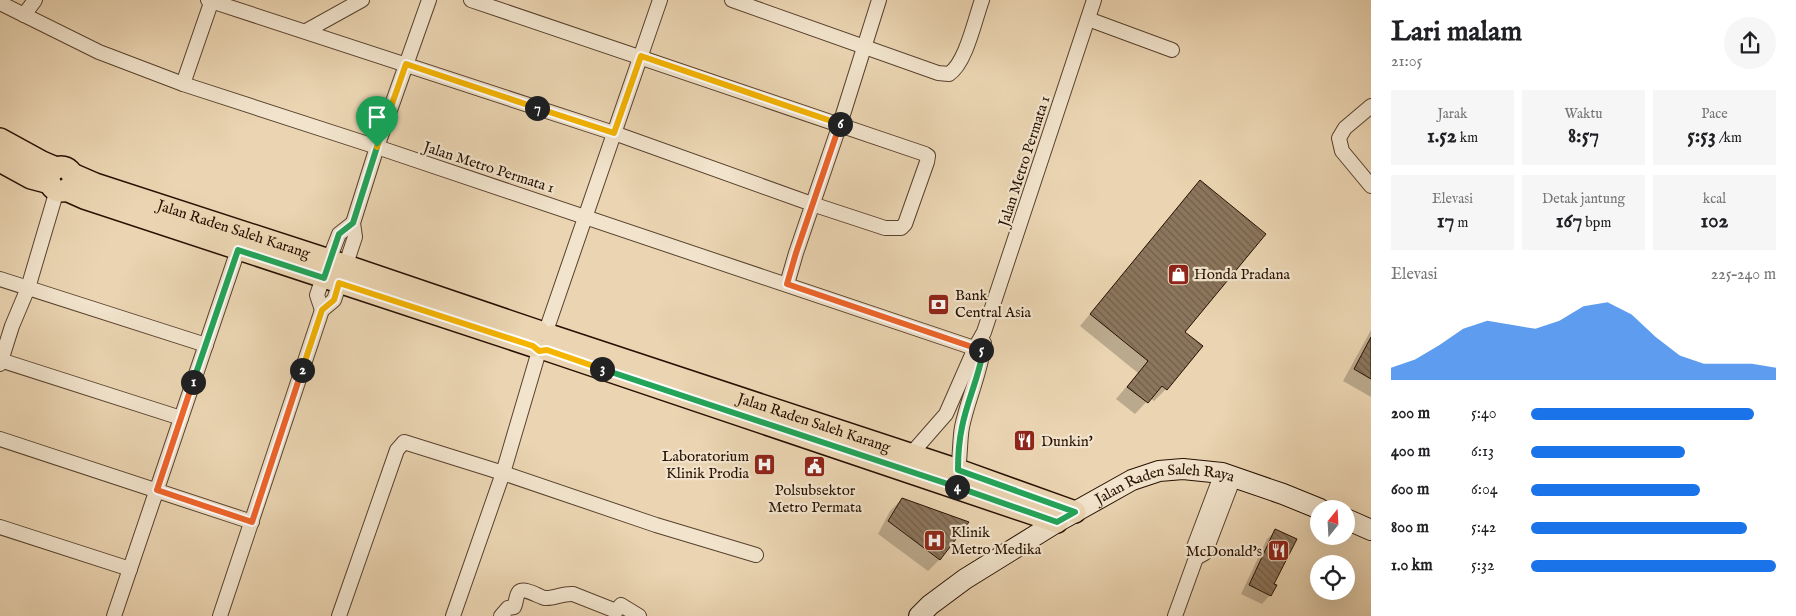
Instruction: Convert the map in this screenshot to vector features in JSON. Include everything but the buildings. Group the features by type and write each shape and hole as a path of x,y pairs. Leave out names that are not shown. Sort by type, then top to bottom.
{"main road":[{"name":"Jalan Raden Saleh Karang","path":"0,138 42,162 60,181 84,198 238,250 334,272"},
{"name":"Jalan Raden Saleh Karang","path":"0,161 31,178 95,184 334,272 956,478 1066,517"},
{"name":"Jalan Raden Saleh Raya","path":"919,616 930,605 965,579 1066,517 1132,480 1159,471 1183,469 1228,475 1310,505"},
{"path":"1355,523 1371,530"}],"street":[{"path":"24,15 35,0"},
{"path":"183,84 210,0 614,133 812,204 885,228 901,228 905,224 927,162 928,156 925,154 472,0"},
{"path":"306,31 362,0"},
{"path":"220,616 322,310 334,300 334,272 339,234 353,223 377,147 429,0"},
{"path":"453,616 503,473 542,341 660,0"},
{"path":"732,0 938,73 949,74 955,71 963,54 982,0"},
{"path":"787,284 879,0"},
{"name":"Jalan Metro Permata 1","path":"908,462 946,414 979,350 1094,0"},
{"name":"Jalan Metro Permata 1","path":"0,3 99,52 183,84 586,216 979,350"},
{"path":"1088,20 1172,50"},
{"path":"1371,106 1346,128 1339,138 1342,151 1371,186"},
{"path":"60,181 28,288 12,326 0,362 181,418"},
{"path":"114,616 238,250"},
{"path":"0,278 206,345"},
{"name":"Jalan Metro Permata 1","path":"956,478 962,426 981,364 979,350"},
{"path":"0,439 252,522"},
{"path":"339,616 400,445 404,442 503,473 656,525 756,555"},
{"path":"1175,616 1196,558 1205,553 1228,475"},
{"path":"0,527 130,569"},
{"path":"501,616 508,608 514,607 521,591 527,591 546,598 573,594 616,610 621,605 639,616"}],"place":[{"name":"Honda Pradana","path":"1178,274"},
{"name":"Bank Central Asia","path":"939,304"},
{"name":"Dunkin'","path":"1025,441"},
{"name":"Laboratorium Klinik Prodia","path":"765,465"},
{"name":"Polsubsektor Metro Permata","path":"815,467"},
{"name":"Klinik Metro Medika","path":"935,541"},
{"name":"McDonald's","path":"1278,551"}],"route":[{"path":"641,56 840,124 787,284 983,351 981,364 962,426 958,451 958,470 1075,512 1057,522 547,350 539,351 533,346 339,283 334,300 322,310 252,522 157,490 238,250 324,278 339,234 353,223 377,147 406,64 614,133 641,56"}]}
